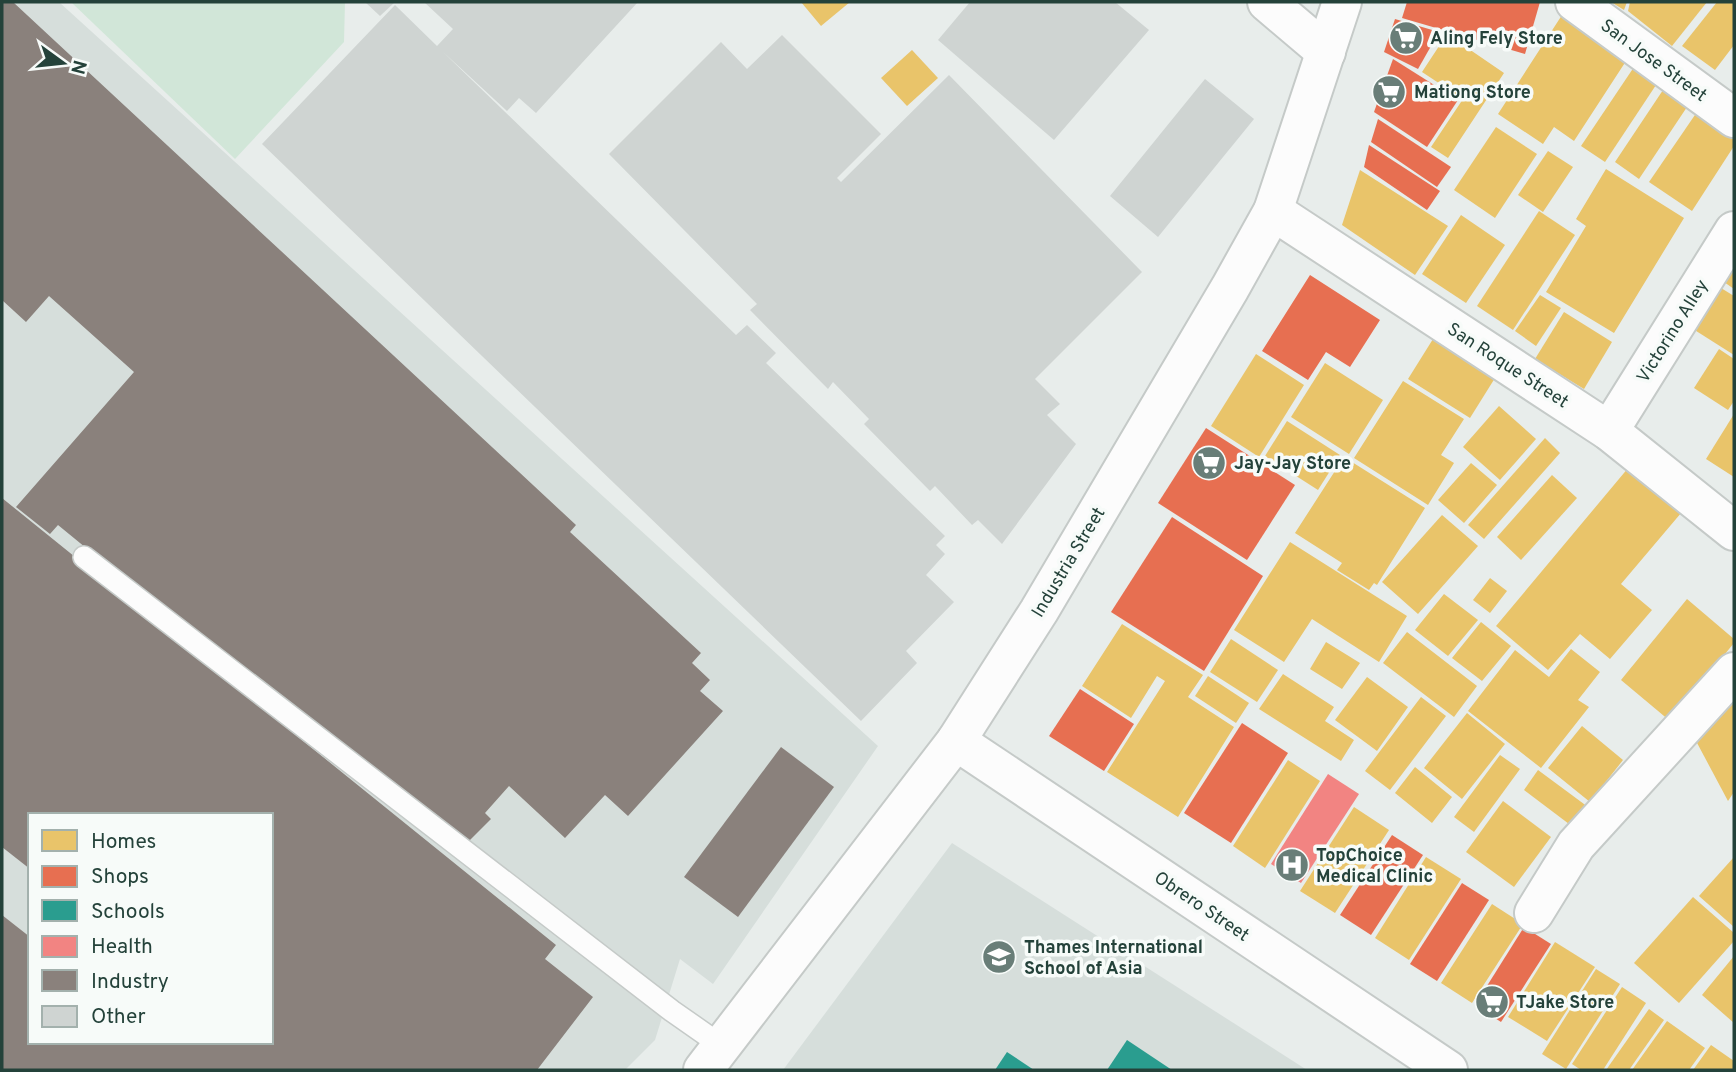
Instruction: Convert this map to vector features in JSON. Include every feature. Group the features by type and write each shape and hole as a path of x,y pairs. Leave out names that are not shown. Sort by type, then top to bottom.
{"street":[{"path":"1267,2 1326,52"},
{"name":"Industria Street","path":"712,1058 956,741 1046,599 1273,211 1342,2"},
{"name":"San Jose Street","path":"1575,2 1734,118"},
{"name":"San Roque Street","path":"1273,211 1609,431 1734,531"},
{"name":"Victorino Alley","path":"1609,431 1734,231"},
{"path":"1534,913 1576,845 1734,672"},
{"name":"Obrero Street","path":"956,741 1448,1070"}],"lane":[{"path":"84,557 650,994 712,1058"}],"shaded area":[{"path":"2,2 59,2 878,746 713,984 680,959 655,1040 625,1070 2,1070"},
{"name":"Thames International School of Asia","path":"952,843 1307,1070 783,1070"}],"green space":[{"path":"71,2 345,2 344,42 235,159"}],"building: Homes":[{"path":"801,2 850,2 821,26"},
{"path":"1611,2 1627,2 1624,10"},
{"path":"1630,2 1707,2 1672,46 1628,11"},
{"path":"1717,2 1734,2 1734,45 1715,70 1682,46"},
{"path":"1562,15 1628,58 1574,141 1554,127 1543,144 1498,114"},
{"path":"1447,34 1504,73 1448,158 1431,147 1463,99 1422,72"},
{"path":"912,50 938,78 907,106 881,78"},
{"path":"1634,67 1658,82 1605,162 1581,146"},
{"path":"1665,87 1689,104 1639,179 1615,162"},
{"path":"1697,112 1734,137 1734,146 1692,211 1649,182"},
{"path":"1496,127 1537,154 1495,218 1454,190"},
{"path":"1548,151 1573,167 1543,212 1518,195"},
{"path":"1606,169 1684,218 1614,333 1546,292 1586,226 1576,219"},
{"path":"1360,170 1448,226 1415,275 1342,225"},
{"path":"1539,211 1575,235 1513,330 1477,306"},
{"path":"1461,215 1505,245 1466,303 1422,274"},
{"path":"1734,246 1734,289 1714,275"},
{"path":"1708,280 1734,296 1734,355 1682,322"},
{"path":"1540,295 1561,308 1536,346 1515,331"},
{"path":"1564,312 1612,342 1584,389 1535,359"},
{"path":"1433,339 1495,378 1470,418 1408,379"},
{"path":"1719,349 1734,359 1734,401 1728,410 1694,388"},
{"path":"1256,354 1304,385 1259,457 1211,426"},
{"path":"1325,363 1383,400 1349,454 1291,417"},
{"path":"1403,381 1464,419 1441,455 1454,463 1428,505 1354,458"},
{"path":"1499,406 1536,439 1500,480 1463,447"},
{"path":"1734,414 1734,477 1706,459"},
{"path":"1287,421 1340,455 1318,490 1265,456"},
{"path":"1545,438 1560,453 1484,539 1468,525"},
{"path":"1344,457 1425,508 1377,585 1374,583 1369,590 1337,570 1342,563 1295,533"},
{"path":"1634,461 1687,506 1621,584 1652,610 1610,659 1580,634 1548,670 1496,626"},
{"path":"1471,463 1497,485 1464,523 1438,500"},
{"path":"1552,475 1577,498 1521,560 1497,537"},
{"path":"1442,515 1478,546 1418,614 1382,582"},
{"path":"1290,542 1407,616 1379,662 1312,619 1284,662 1234,630"},
{"path":"1490,578 1507,591 1490,613 1473,600"},
{"path":"1444,594 1478,620 1448,656 1415,630"},
{"path":"1687,599 1734,639 1734,643 1670,721 1621,680"},
{"path":"1481,622 1511,646 1482,681 1452,658"},
{"path":"1122,624 1203,675 1188,697 1234,727 1178,817 1107,772 1165,681 1157,676 1131,718 1082,686"},
{"path":"1407,632 1477,686 1454,717 1383,663"},
{"path":"1231,639 1278,670 1257,702 1210,672"},
{"path":"1326,642 1360,663 1342,689 1310,669"},
{"path":"1571,649 1600,672 1578,700 1589,707 1541,768 1468,711 1515,650 1549,677"},
{"path":"1283,674 1334,707 1325,721 1354,740 1341,761 1259,709"},
{"path":"1208,676 1249,703 1236,723 1195,696"},
{"path":"1367,677 1408,707 1377,751 1335,720"},
{"path":"1734,687 1734,792 1728,801 1696,741"},
{"path":"1421,697 1446,716 1390,790 1365,771"},
{"path":"1467,713 1505,744 1462,799 1424,768"},
{"path":"1582,726 1623,760 1590,802 1548,768"},
{"path":"1500,755 1520,769 1474,832 1454,817"},
{"path":"1288,760 1320,781 1265,868 1233,846"},
{"path":"1415,767 1452,797 1432,823 1395,793"},
{"path":"1538,770 1588,807 1573,827 1524,790"},
{"path":"1503,801 1551,837 1514,887 1466,852"},
{"path":"1354,807 1389,830 1335,913 1300,891"},
{"path":"1426,857 1461,879 1409,960 1375,938"},
{"path":"1734,857 1734,927 1699,896"},
{"path":"1693,897 1734,933 1734,941 1679,1003 1634,963"},
{"path":"1492,904 1523,924 1472,1003 1441,983"},
{"path":"1555,942 1595,967 1547,1041 1508,1017"},
{"path":"1734,956 1734,1023 1702,995"},
{"path":"1596,969 1620,984 1566,1069 1542,1054"},
{"path":"1622,987 1646,1003 1603,1070 1581,1070 1572,1064"},
{"path":"1649,1009 1664,1020 1629,1070 1606,1070"},
{"path":"1667,1021 1705,1048 1689,1070 1632,1070"},
{"path":"1711,1045 1734,1061 1734,1070 1693,1070"}],"building: Shops":[{"path":"1407,2 1540,2 1525,54 1402,18"},
{"path":"1395,19 1439,32 1418,69 1384,52"},
{"path":"1393,59 1458,100 1427,147 1374,112"},
{"path":"1378,119 1451,167 1437,187 1371,142"},
{"path":"1369,145 1440,191 1427,210 1364,167"},
{"path":"1310,275 1380,320 1350,367 1326,352 1308,380 1262,351"},
{"path":"1206,428 1295,485 1247,560 1158,503"},
{"path":"1172,517 1263,576 1204,671 1111,612"},
{"path":"1080,689 1134,724 1104,771 1049,736"},
{"path":"1242,723 1288,753 1231,843 1184,813"},
{"path":"1392,835 1423,855 1371,935 1340,915"},
{"path":"1462,883 1489,900 1437,981 1410,964"},
{"path":"1524,927 1551,944 1501,1022 1475,1005"}],"building: Schools":[{"path":"1127,1040 1172,1070 1107,1070"},
{"path":"1007,1052 1034,1070 995,1070"}],"building: Health":[{"path":"1328,774 1359,794 1301,883 1271,864"}],"building: Industry":[{"path":"2,2 13,2 576,525 570,532 701,653 692,663 710,680 700,691 723,711 628,816 605,795 565,838 509,786 485,813 491,819 463,847 172,611 168,615 58,525 50,534 16,507 134,372 49,296 26,322 2,300"},
{"path":"2,498 556,945 545,959 593,997 537,1070 2,1070 2,915 28,935 28,1044 273,1044 273,813 28,813 28,867 2,847"},
{"path":"781,747 834,787 738,917 684,877"}],"building: Other":[{"path":"365,2 395,2 380,16"},
{"path":"424,2 638,2 536,113 519,98 507,111 442,51 736,335 747,325 776,353 766,363 945,536 936,545 945,554 926,575 954,602 906,651 917,663 861,721 262,144 395,5 437,46 453,29"},
{"path":"970,2 1115,2 1149,30 1054,140 938,40"},
{"path":"782,35 881,134 837,178 841,182 949,75 1142,272 1035,379 1060,404 1047,415 1076,444 1002,544 978,520 972,525 935,486 930,491 864,424 869,419 833,382 828,389 750,310 757,304 609,154 721,42 747,69"},
{"path":"1205,79 1254,119 1158,237 1110,196"}],"place":[{"name":"Aling Fely Store","path":"1406,38"},
{"name":"Mationg Store","path":"1389,92"},
{"name":"Jay-Jay Store","path":"1209,463"},
{"name":"TopChoice Medical Clinic","path":"1292,865"},
{"name":"Thames International School of Asia","path":"999,957"},
{"name":"TJake Store","path":"1492,1002"}]}
